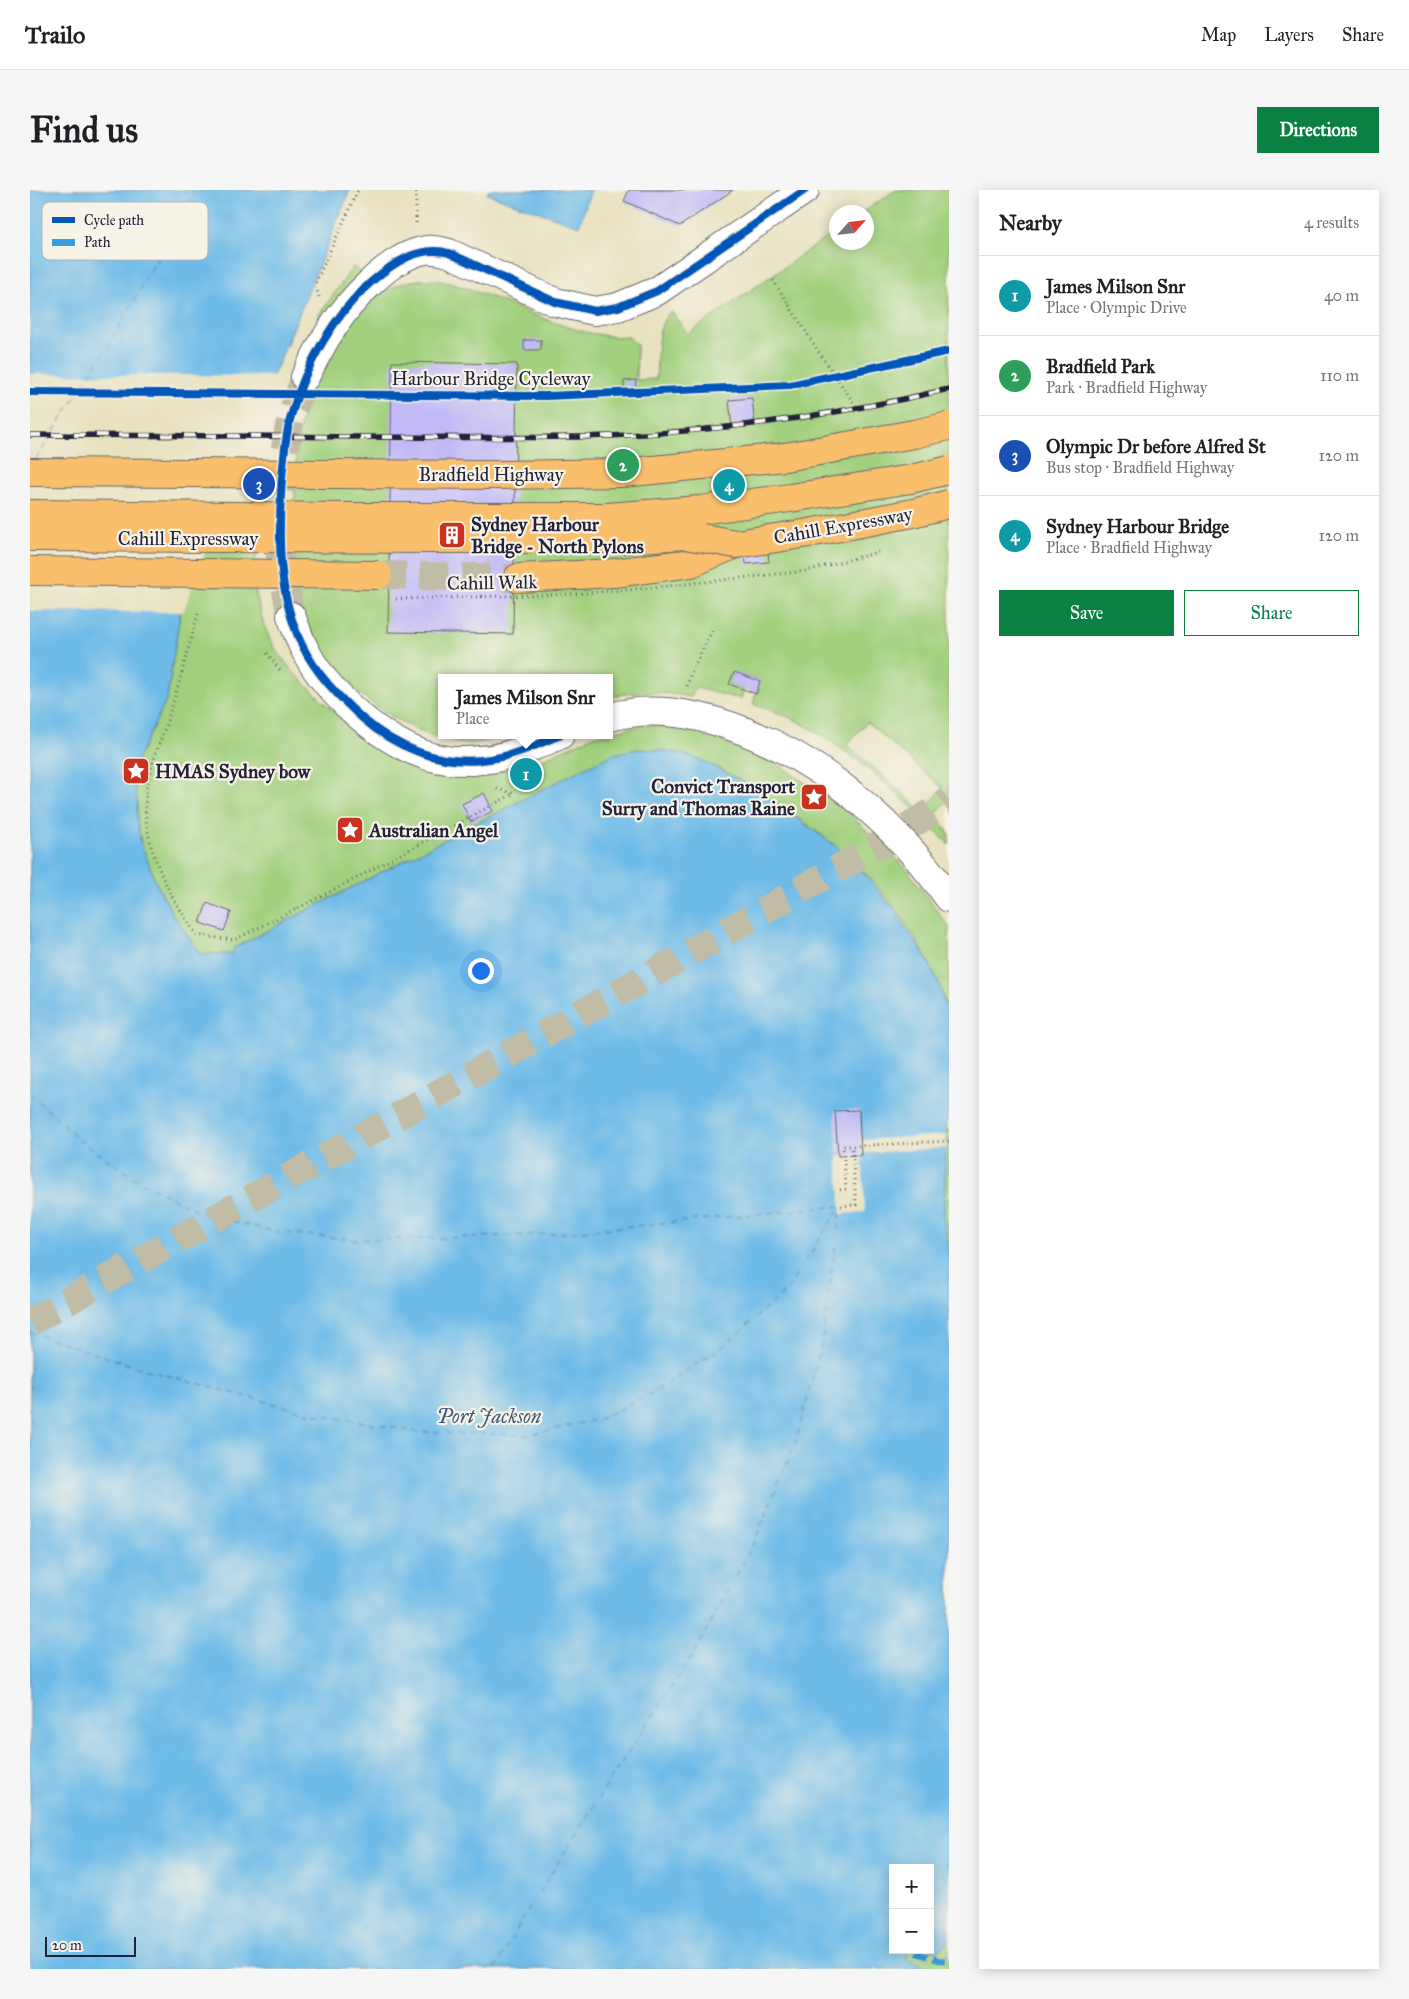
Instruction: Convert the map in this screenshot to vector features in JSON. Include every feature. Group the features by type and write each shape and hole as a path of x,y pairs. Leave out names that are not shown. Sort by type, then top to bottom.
{"highway":[{"name":"Bradfield Highway","path":"30,472 495,475 622,473 785,457 949,426"},
{"path":"30,514 607,517 700,510 781,499 911,479 949,470"},
{"name":"Cahill Expressway","path":"518,578 614,573 691,563 736,544 809,533 913,513 949,504"},
{"name":"Cahill Expressway","path":"30,537 448,540 624,539 685,535 736,544"},
{"name":"Cahill Expressway","path":"30,571 378,575"}],"street":[{"path":"305,377 331,329 354,299 378,276 415,254 426,250 439,250 555,302 595,311 618,307 656,290 805,190"},
{"path":"291,616 302,645 322,676 344,701 368,723 414,750 432,757 458,761 482,760 530,748 551,739"},
{"path":"613,716 640,712 690,715 724,724 760,738 796,757 830,778 885,824 917,858 949,898"}],"path":[{"path":"320,302 315,284 358,190"},
{"path":"773,280 824,360 864,416"},
{"path":"828,377 847,373"},
{"path":"198,614 171,710 152,764 145,810 148,830 164,880 197,935 234,940 334,890 513,794"},
{"path":"685,691 691,673 714,627"},
{"path":"840,1190 846,1189 843,1146 948,1141"},
{"path":"841,1206 856,1205 852,1146"}],"green space":[{"path":"896,190 949,190 949,799 934,816 949,833 949,845 915,810 860,762 820,734 794,719 753,704 760,681 734,672 729,684 744,689 741,699 696,688 691,697 650,692 613,696 613,674 438,674 438,737 415,729 371,703 341,676 317,644 300,608 292,571 297,447 300,424 309,393 329,352 357,314 374,299 392,287 412,281 441,281 469,289 574,329 611,336 629,337 637,345 636,380 656,379 659,334 666,317 671,311 688,334 829,236 829,250 874,250 874,205","holes":["867,722 943,788 923,811 847,745"]},
{"path":"353,267 360,272 324,320 318,316"},
{"path":"205,543 258,549 253,573 255,589 264,626 274,647 292,671 354,731 385,753 409,763 471,774 495,772 534,763 587,739 613,739 613,731 644,725 693,730 736,745 776,763 845,810 906,868 949,927 949,1005 946,1006 928,961 902,918 870,879 827,839 755,789 715,766 686,755 657,750 630,752 588,766 234,948 233,954 200,954 173,914 156,883 141,843 132,770 167,699 181,608"},
{"path":"449,739 495,739 477,743 465,743"},
{"path":"949,1129 949,1256 944,1220 945,1155 943,1133"},
{"path":"949,1940 949,1969 921,1969 906,1958 908,1954 934,1954 934,1949 939,1951"}],"water":[{"name":"Port Jackson","path":"30,190 350,190 279,363 245,433 181,608 167,699 132,770 141,843 156,883 173,914 200,954 232,954 234,948 588,766 614,754 637,749 683,754 706,762 752,787 836,846 858,866 894,909 927,959 939,984 949,1020 949,1103 946,1135 944,1220 949,1256 949,1940 939,1951 934,1949 934,1864 889,1864 889,1954 908,1954 906,1958 934,1969 30,1969"},
{"path":"488,190 591,190 579,226 487,194"}],"pier":[{"path":"30,374 275,376 247,434 183,612 30,611"},
{"path":"859,1110 861,1140 946,1135 947,1148 862,1153 865,1212 841,1214 835,1111"}],"building":[{"path":"629,190 733,190 680,226 624,201"},
{"path":"524,340 541,340 541,350 524,350"},
{"name":"Sydney Harbour Bridge - North Pylons","path":"392,362 517,364 513,634 388,632"},
{"path":"636,380 635,389 624,389 624,381"},
{"path":"752,398 755,426 732,428 729,400"},
{"path":"766,535 769,562 746,564 743,537"},
{"path":"734,672 760,681 756,694 729,684"},
{"path":"484,793 493,811 471,822 462,804"},
{"path":"207,903 231,912 224,931 200,923"},
{"path":"859,1110 861,1155 838,1156 835,1111"}],"ferry route":[{"path":"189,202 196,190"},
{"path":"36,459 108,346 157,260"},
{"path":"30,1094 81,1141 139,1181 209,1216 277,1232 357,1240 551,1234 840,1206"},
{"path":"30,1332 143,1369 309,1413 419,1432 529,1435 602,1418 654,1392 725,1345 786,1291 841,1206"},
{"path":"495,1969 522,1920 612,1777 694,1653 753,1545 795,1444 822,1343 841,1207"}],"tunnel":[{"path":"291,616 280,561 281,503 284,453 291,416 305,377"},
{"path":"378,575 518,578"},
{"path":"30,1322 883,843 949,801"}],"railway":[{"path":"30,435 487,438 652,434 738,426 823,414 949,389"}],"marked path":[{"path":"919,1954 938,1960 949,1961"}],"cycle path":[{"path":"550,739 522,751 492,759 466,761 433,757 388,738 362,718 314,666 302,645 288,605 281,563 280,542 282,478 286,439 297,397 312,361 333,326 357,295 388,268 407,257 427,251 449,253 555,302 595,311 618,307 657,291 805,190"},
{"name":"Harbour Bridge Cycleway","path":"30,392 547,396 790,385 949,351"}],"place":[{"name":"Bradfield Park","path":"623,465"},
{"name":"Olympic Dr before Alfred St","path":"259,484"},
{"name":"Sydney Harbour Bridge","path":"729,485"},
{"name":"Sydney Harbour Bridge - North Pylons","path":"452,535"},
{"name":"HMAS Sydney bow","path":"136,771"},
{"name":"James Milson Snr","path":"526,774"},
{"name":"Convict Transport Surry and Thomas Raine","path":"814,797"},
{"name":"Australian Angel","path":"350,830"}]}
